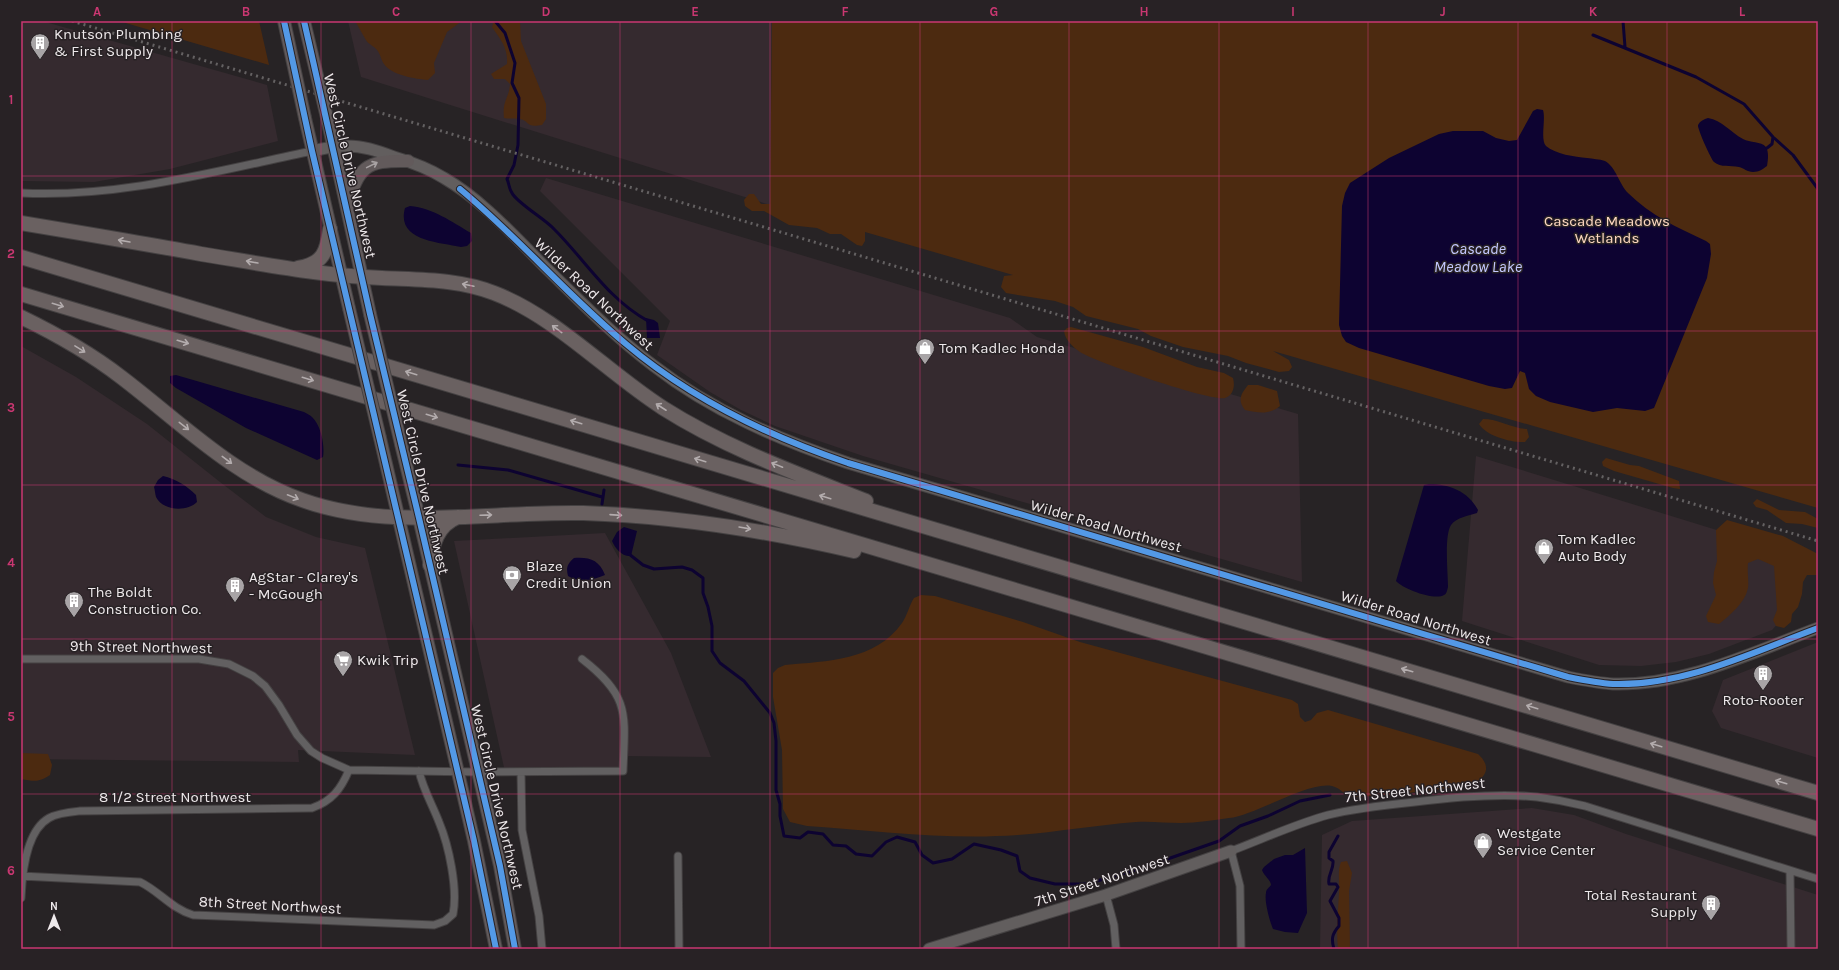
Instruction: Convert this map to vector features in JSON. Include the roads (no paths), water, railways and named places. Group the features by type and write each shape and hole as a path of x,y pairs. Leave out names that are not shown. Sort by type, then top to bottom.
{"highway":[{"path":"21,223 290,269 362,277 450,282 481,288 505,297 542,318 628,384 664,409 696,427 759,458 956,536"},
{"path":"290,269 309,266 319,260 326,249 330,229"},
{"path":"21,257 1818,793"},
{"path":"21,294 1818,829"},
{"path":"21,317 62,338 98,361 235,466 269,486 302,500 324,507 364,515 399,518 583,513 708,523 807,540 1004,586"},
{"path":"430,565 432,547 440,532 448,522 461,516"}],"main road":[{"name":"West Circle Drive Northwest","path":"284,21 330,229 458,771 496,949"},
{"name":"West Circle Drive Northwest","path":"304,21 328,122 370,314 504,886 515,949"},
{"path":"346,209 354,185 362,171 368,166 382,162 408,161"}],"street":[{"name":"Wilder Road Northwest","path":"312,151 344,146 365,148 408,161 433,172 460,189 522,244 625,344 673,380 724,411 760,430 848,464 1568,677 1589,681 1626,684 1657,681 1681,676 1711,668 1818,628"},
{"path":"21,193 75,194 123,189 312,151"},
{"name":"9th Street Northwest","path":"21,659 199,659 229,664 253,676 265,686 277,701 297,735 311,751 322,758 349,770 478,772 623,771 625,725 620,700 613,688 601,674 582,659"},
{"name":"8 1/2 Street Northwest","path":"21,898 22,876 30,844 35,833 49,818 62,813 80,811 312,808 334,796 349,770"},
{"name":"8th Street Northwest","path":"22,876 140,882 148,886 175,907 193,915 426,926 445,921 453,914 456,902 454,885 444,838 423,786 419,770"},
{"path":"522,772 522,830 539,916 542,949"},
{"name":"7th Street Northwest","path":"929,949 1106,895 1316,819 1350,810 1450,798 1510,796 1537,797 1585,806 1818,879"},
{"path":"1231,851 1240,886 1241,949"},
{"path":"678,856 679,949"},
{"path":"1790,871 1791,949"},
{"path":"1106,895 1114,925 1116,949"}],"water":[{"name":"Cascade Meadow Lake","path":"1537,109 1543,110 1544,114 1543,139 1546,146 1565,155 1605,161 1615,171 1628,193 1637,201 1665,220 1710,244 1711,254 1707,278 1654,408 1645,411 1617,408 1593,412 1550,402 1536,396 1529,389 1525,373 1520,371 1512,388 1505,389 1489,386 1359,348 1346,342 1342,336 1339,325 1342,206 1345,193 1350,183 1389,158 1439,134 1453,131 1483,131 1496,138 1509,141 1517,140 1533,111"},
{"path":"1708,118 1718,121 1743,139 1764,145 1768,151 1767,166 1759,171 1753,172 1739,167 1723,166 1714,162 1704,144 1698,127 1700,122"},
{"path":"410,206 427,210 449,220 471,233 472,241 467,246 461,247 431,241 413,234 407,227 404,219 405,208"},
{"path":"646,318 654,320 658,323 660,338 647,338"},
{"path":"176,375 307,413 315,421 320,430 323,442 323,457 317,460 246,428 176,388 170,383 170,376"},
{"path":"163,476 181,483 189,489 196,495 197,502 181,509 169,507 159,502 156,497 154,487 158,480"},
{"path":"1424,485 1444,485 1463,493 1474,503 1478,510 1477,513 1459,518 1451,525 1447,546 1448,587 1446,594 1440,596 1427,595 1412,591 1396,581"},
{"path":"624,527 637,531 631,556 622,554 612,541 617,532"},
{"path":"574,558 593,560 600,566 605,575 586,580 577,580 568,576 568,566"},
{"path":"1305,848 1307,913 1298,933 1273,929 1270,922 1266,901 1266,890 1271,883 1262,870 1274,859 1285,855 1293,855"}],"waterway":[{"path":"495,21 505,33 515,63 512,83 519,98 518,145 514,165 507,179 511,191 519,201 554,229 566,241 609,291 621,302 648,321"},
{"path":"1623,21 1625,47"},
{"path":"1593,35 1696,77 1744,104 1773,137 1793,155 1818,189"},
{"path":"1767,148 1772,144 1773,137"},
{"path":"458,465 508,470 602,497"},
{"path":"602,504 604,490"},
{"path":"629,554 643,565 654,569 682,567 692,570 703,578 703,593 712,626 712,651 720,663 744,681 770,713 774,723 776,741 776,790 780,804 780,816 784,836 800,838 808,832 823,834 833,845 846,846 856,854 872,856 886,842 897,837 915,842 922,855 933,863 952,859 974,844 1001,850 1017,856 1020,871 1030,878 1055,884 1086,884 1136,870 1219,841 1240,826 1268,816 1300,801 1330,795"},
{"path":"1334,949 1333,937 1339,926 1339,918 1330,901 1338,887 1336,884 1329,884 1329,878 1333,867 1333,861 1329,858 1329,852 1338,836"}],"railway":[{"path":"72,21 1818,541"}],"place":[{"name":"Knutson Plumbing & First Supply","path":"40,60"},
{"name":"Tom Kadlec Honda","path":"925,365"},
{"name":"Tom Kadlec Auto Body","path":"1544,565"},
{"name":"Blaze Credit Union","path":"512,592"},
{"name":"AgStar - Clarey's - McGough","path":"235,603"},
{"name":"The Boldt Construction Co.","path":"74,618"},
{"name":"Kwik Trip","path":"343,677"},
{"name":"Roto-Rooter","path":"1763,691"},
{"name":"Westgate Service Center","path":"1483,859"},
{"name":"Total Restaurant Supply","path":"1711,921"}],"park label":[{"name":"Cascade Meadows Wetlands","path":"1607,230"}]}
